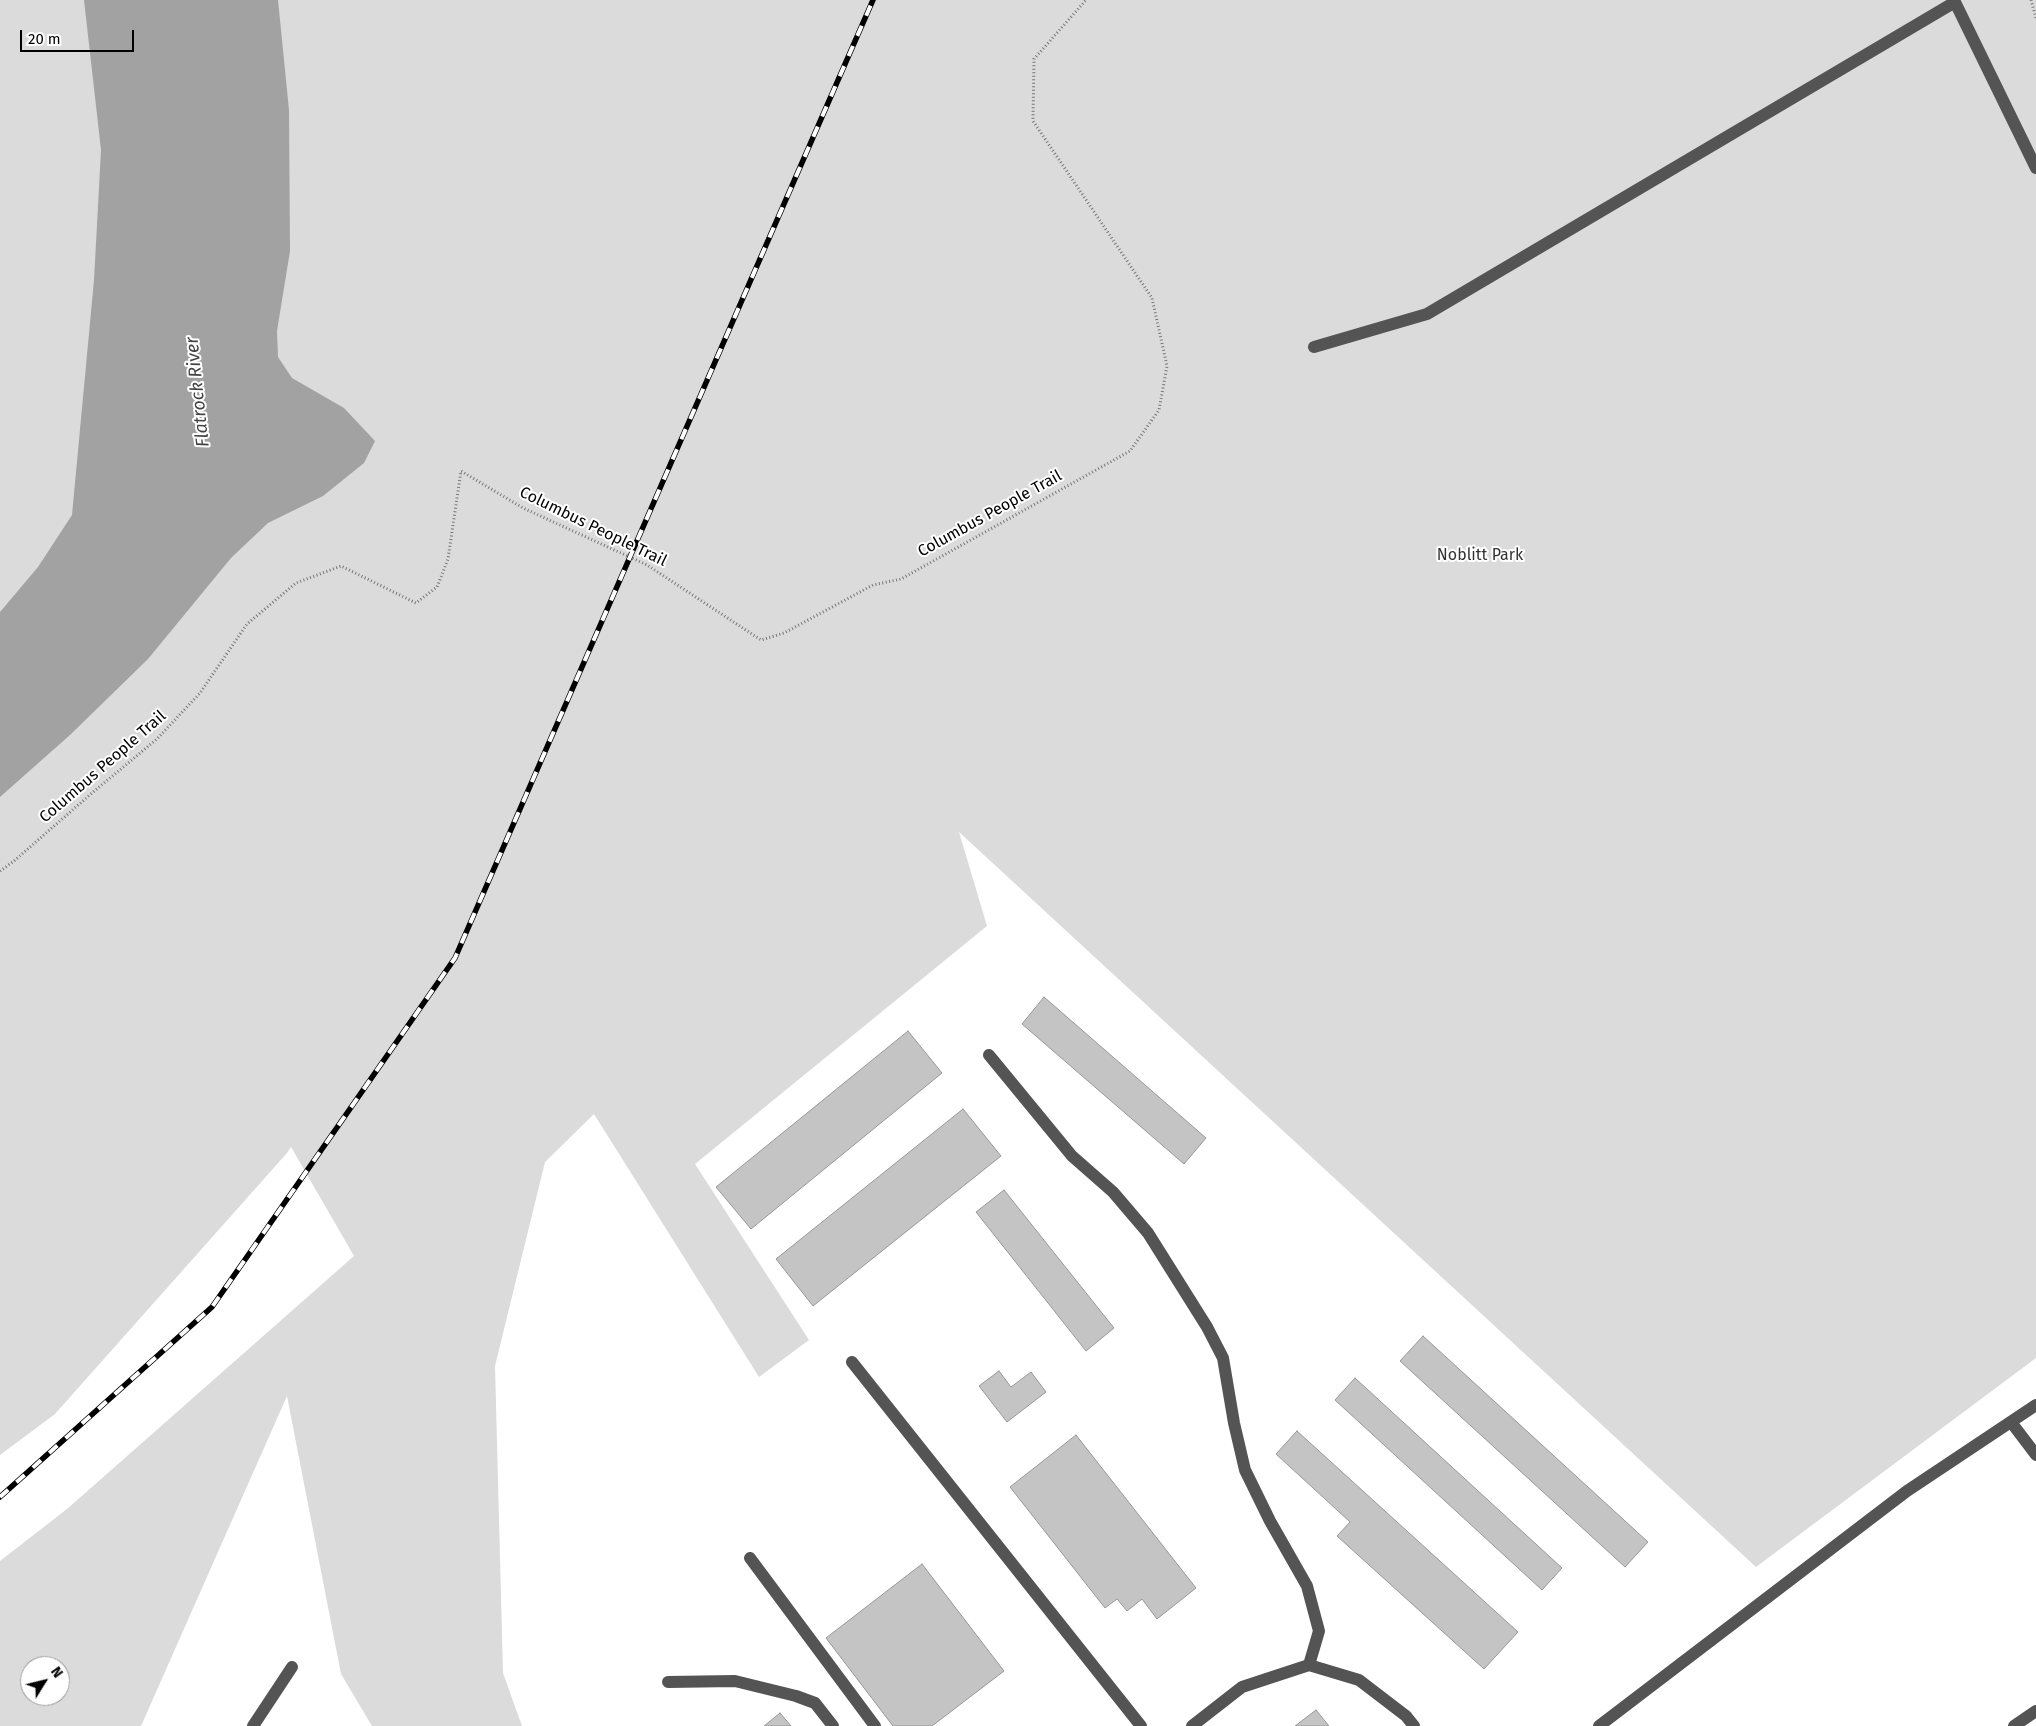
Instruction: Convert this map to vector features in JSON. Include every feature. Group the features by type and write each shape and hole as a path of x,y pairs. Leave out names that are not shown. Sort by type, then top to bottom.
{"street":[{"path":"1314,347 1427,314 1954,1 2036,168"},
{"path":"989,1055 1072,1156 1113,1192 1148,1233 1207,1327 1223,1358 1234,1423 1245,1470 1270,1521 1307,1586 1319,1631 1309,1665"},
{"path":"852,1362 1141,1726"},
{"path":"1598,1726 1906,1491 2036,1405"},
{"path":"2011,1422 2036,1455"},
{"path":"750,1558 875,1726"},
{"path":"1192,1726 1242,1687 1309,1665 1359,1680 1406,1716 1414,1726"},
{"path":"253,1726 292,1667"},
{"path":"668,1682 735,1681 796,1696 814,1704 833,1726"},
{"path":"2014,1726 2036,1711"}],"path":[{"name":"Columbus People Trail","path":"0,871 157,739 200,693 246,624 296,583 341,566 416,604 437,587 448,559 461,471 523,508 648,565 761,640 784,632 872,585 901,579 1130,451 1159,410 1167,366 1152,298 1033,121 1034,59 1086,0"},
{"path":"2031,0 2036,18"}],"green space":[{"name":"Noblitt Park","path":"0,0 2036,0 2036,1358 1756,1567 959,832 987,926 695,1164 809,1340 759,1377 594,1114 545,1162 495,1366 503,1673 522,1726 372,1726 341,1674 287,1396 141,1726 0,1726 0,1561 67,1509 354,1256 291,1147 55,1414 0,1455"}],"water":[{"name":"Flatrock River","path":"84,0 278,0 289,110 290,251 277,331 278,357 292,378 344,408 375,441 364,463 323,496 268,523 231,558 148,659 70,735 0,797 0,612 38,567 72,515 94,280 101,150"}],"building":[{"path":"1044,997 1206,1138 1184,1164 1022,1024"},
{"path":"908,1031 942,1073 751,1229 716,1187"},
{"path":"963,1109 1001,1156 813,1306 776,1259"},
{"path":"1004,1190 1114,1328 1086,1351 976,1212"},
{"path":"1423,1336 1648,1542 1625,1567 1400,1361"},
{"path":"999,1371 1011,1387 1031,1372 1046,1392 1007,1422 979,1386"},
{"path":"1355,1378 1562,1568 1542,1590 1335,1400"},
{"path":"1297,1431 1518,1632 1484,1669 1337,1536 1350,1522 1276,1454"},
{"path":"1076,1435 1196,1588 1157,1619 1142,1599 1127,1611 1117,1599 1105,1608 1010,1487"},
{"path":"922,1564 1004,1671 932,1726 893,1726 826,1638"},
{"path":"1316,1710 1329,1726 1295,1726"},
{"path":"780,1713 791,1726 764,1726"}],"railway":[{"path":"0,1497 212,1307 455,958 873,0"}]}
